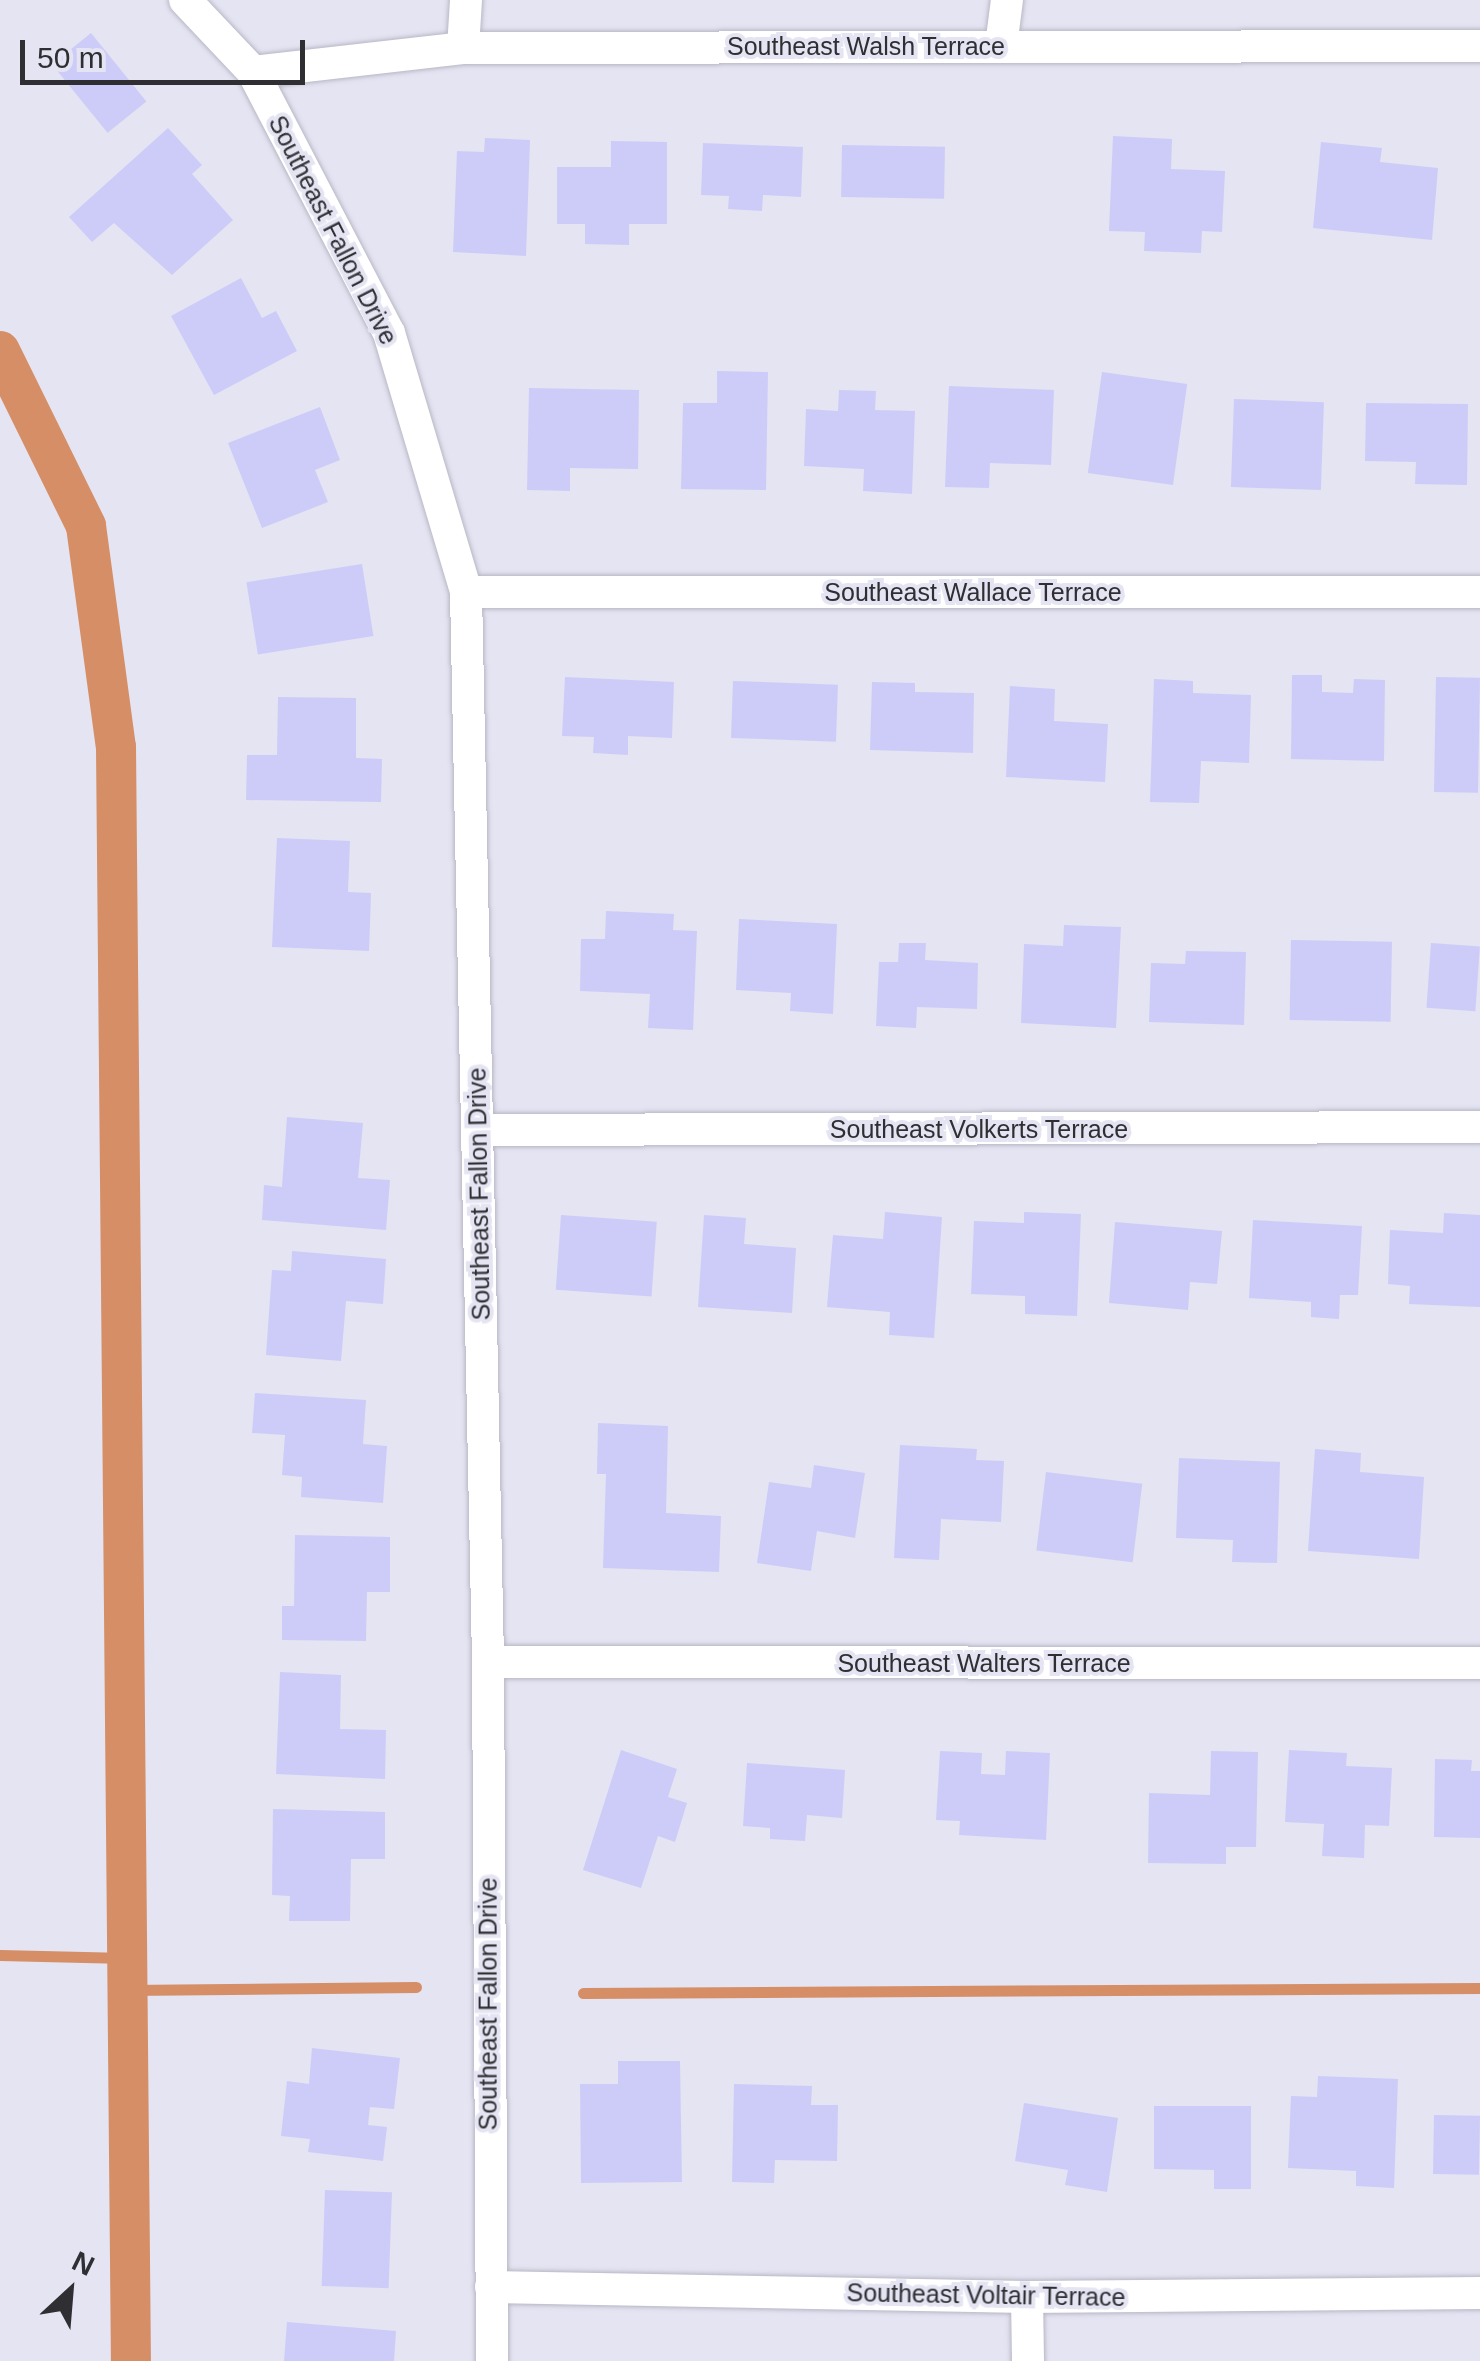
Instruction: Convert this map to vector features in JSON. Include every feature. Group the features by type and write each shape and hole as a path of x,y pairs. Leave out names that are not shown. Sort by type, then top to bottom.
{"street":[{"name":"Southeast Fallon Drive","path":"184,0 253,72 389,334 466,592 488,1662 492,2361"},
{"path":"462,48 466,0"},
{"path":"1002,46 1007,0"},
{"name":"Southeast Walsh Terrace","path":"253,72 462,48 1480,46"},
{"name":"Southeast Wallace Terrace","path":"466,592 1480,592"},
{"name":"Southeast Volkerts Terrace","path":"477,1130 1480,1127"},
{"name":"Southeast Walters Terrace","path":"488,1662 1480,1663"},
{"name":"Southeast Voltair Terrace","path":"491,2287 1027,2297 1480,2293"},
{"path":"1027,2297 1028,2361"}],"building":[{"path":"91,33 146,101 108,133 52,64"},
{"path":"168,128 202,165 192,174 233,220 172,275 114,223 92,242 69,217"},
{"path":"1113,136 1172,139 1171,169 1225,171 1222,232 1202,231 1201,253 1144,251 1145,232 1109,231"},
{"path":"485,138 530,140 526,256 453,252 457,151 484,152"},
{"path":"611,141 667,142 667,224 629,224 629,245 585,244 585,224 557,224 557,167 611,167"},
{"path":"1321,142 1382,148 1380,162 1438,168 1432,240 1313,228"},
{"path":"703,143 803,147 801,197 763,195 762,211 728,209 729,196 701,195"},
{"path":"842,145 945,147 944,199 841,197"},
{"path":"241,278 262,318 276,311 297,351 214,395 171,316"},
{"path":"717,371 768,372 766,490 681,489 683,403 717,403"},
{"path":"1102,372 1187,384 1173,485 1088,473"},
{"path":"949,386 1054,390 1051,465 990,463 989,488 945,487"},
{"path":"529,388 639,390 638,469 570,468 570,491 527,490"},
{"path":"839,390 876,391 875,410 915,411 912,494 863,491 864,469 804,466 806,409 838,411"},
{"path":"1234,399 1324,402 1321,490 1231,487"},
{"path":"1366,403 1468,404 1467,485 1415,484 1416,462 1365,461"},
{"path":"320,407 340,460 315,470 328,502 262,528 228,443"},
{"path":"362,564 373,636 258,654 246,582"},
{"path":"1292,675 1322,675 1322,692 1353,693 1354,679 1385,680 1384,761 1291,759"},
{"path":"565,677 674,682 672,738 628,736 628,755 593,753 594,737 562,736"},
{"path":"1436,677 1480,678 1478,793 1434,792"},
{"path":"1154,679 1193,681 1193,693 1251,695 1249,763 1201,761 1199,803 1150,802"},
{"path":"733,681 838,685 836,742 731,738"},
{"path":"872,682 915,683 915,692 974,693 973,753 870,750"},
{"path":"1010,686 1055,689 1054,721 1108,724 1105,782 1006,777"},
{"path":"278,697 356,698 356,758 382,759 381,802 246,800 247,755 277,755"},
{"path":"277,838 350,841 348,892 371,893 369,951 272,947"},
{"path":"606,911 674,914 673,930 697,931 693,1030 648,1028 650,994 580,991 581,939 605,939"},
{"path":"739,919 837,924 833,1014 790,1011 791,993 736,990"},
{"path":"1064,925 1121,927 1116,1028 1021,1023 1024,944 1063,946"},
{"path":"1291,940 1392,942 1391,1022 1290,1020"},
{"path":"899,943 926,943 925,960 978,963 977,1009 917,1007 916,1028 876,1026 879,962 898,962"},
{"path":"1431,943 1480,946 1475,1011 1426,1008"},
{"path":"1186,951 1246,952 1244,1025 1149,1022 1151,963 1185,964"},
{"path":"287,1117 363,1123 358,1178 390,1180 386,1230 262,1220 264,1185 282,1187"},
{"path":"885,1212 942,1217 934,1338 889,1335 890,1312 827,1307 833,1235 883,1239"},
{"path":"1024,1212 1081,1214 1077,1316 1025,1314 1025,1296 971,1294 974,1221 1024,1223"},
{"path":"1444,1213 1480,1215 1480,1307 1409,1304 1410,1286 1388,1284 1390,1230 1443,1233"},
{"path":"561,1215 657,1222 652,1297 556,1290"},
{"path":"704,1215 746,1218 744,1244 796,1248 792,1313 698,1307"},
{"path":"1253,1220 1362,1226 1358,1295 1340,1295 1339,1319 1311,1317 1311,1302 1249,1298"},
{"path":"1115,1222 1222,1231 1217,1284 1190,1282 1188,1310 1109,1303"},
{"path":"292,1251 386,1259 383,1304 346,1301 341,1361 266,1355 272,1270 291,1271"},
{"path":"255,1393 366,1400 363,1444 387,1446 383,1503 301,1497 302,1477 282,1475 285,1435 252,1433"},
{"path":"598,1423 668,1426 666,1513 721,1516 719,1572 603,1568 606,1474 597,1474"},
{"path":"900,1445 977,1449 976,1460 1004,1461 1001,1522 941,1519 939,1560 894,1558"},
{"path":"1315,1449 1361,1453 1360,1472 1424,1477 1419,1559 1308,1551"},
{"path":"1179,1458 1280,1462 1277,1563 1232,1562 1233,1540 1176,1538"},
{"path":"814,1465 865,1473 855,1538 817,1531 811,1571 757,1563 769,1482 811,1488"},
{"path":"1046,1472 1142,1484 1133,1562 1036,1550"},
{"path":"295,1535 390,1537 390,1592 367,1592 366,1641 282,1640 282,1606 294,1606"},
{"path":"280,1672 341,1675 340,1729 386,1730 385,1779 276,1774"},
{"path":"621,1750 677,1769 668,1797 687,1803 675,1842 658,1836 641,1888 583,1870"},
{"path":"1289,1750 1347,1753 1346,1766 1392,1768 1389,1826 1365,1825 1364,1858 1322,1856 1324,1824 1285,1822"},
{"path":"940,1751 982,1753 981,1774 1005,1775 1006,1751 1050,1753 1046,1840 959,1835 960,1821 936,1820"},
{"path":"1211,1751 1258,1752 1256,1847 1226,1847 1226,1864 1148,1863 1149,1793 1210,1795"},
{"path":"1435,1759 1472,1760 1471,1771 1480,1771 1480,1838 1434,1837"},
{"path":"747,1763 845,1770 842,1818 807,1815 805,1841 770,1839 770,1828 743,1826"},
{"path":"273,1809 385,1812 385,1859 351,1859 350,1921 289,1921 290,1896 272,1895"},
{"path":"312,2048 400,2058 394,2109 370,2107 368,2125 387,2127 383,2161 308,2152 310,2139 281,2136 287,2081 309,2084"},
{"path":"618,2061 680,2061 682,2182 581,2183 580,2084 618,2084"},
{"path":"1318,2076 1398,2079 1394,2188 1356,2186 1356,2171 1288,2168 1291,2096 1317,2097"},
{"path":"734,2084 812,2086 811,2105 838,2105 837,2161 775,2160 774,2183 732,2182"},
{"path":"1024,2103 1118,2118 1107,2192 1065,2185 1068,2170 1015,2161"},
{"path":"1154,2106 1251,2106 1251,2189 1214,2189 1214,2170 1154,2169"},
{"path":"1434,2115 1480,2116 1479,2175 1433,2174"},
{"path":"325,2190 392,2192 389,2288 322,2286"},
{"path":"287,2322 396,2331 394,2361 284,2361"}],"waterway":[{"path":"0,351 86,526 116,747 131,2361"},
{"path":"0,1955 126,1958"},
{"path":"127,1990 416,1987"},
{"path":"583,1993 1480,1988"}]}
